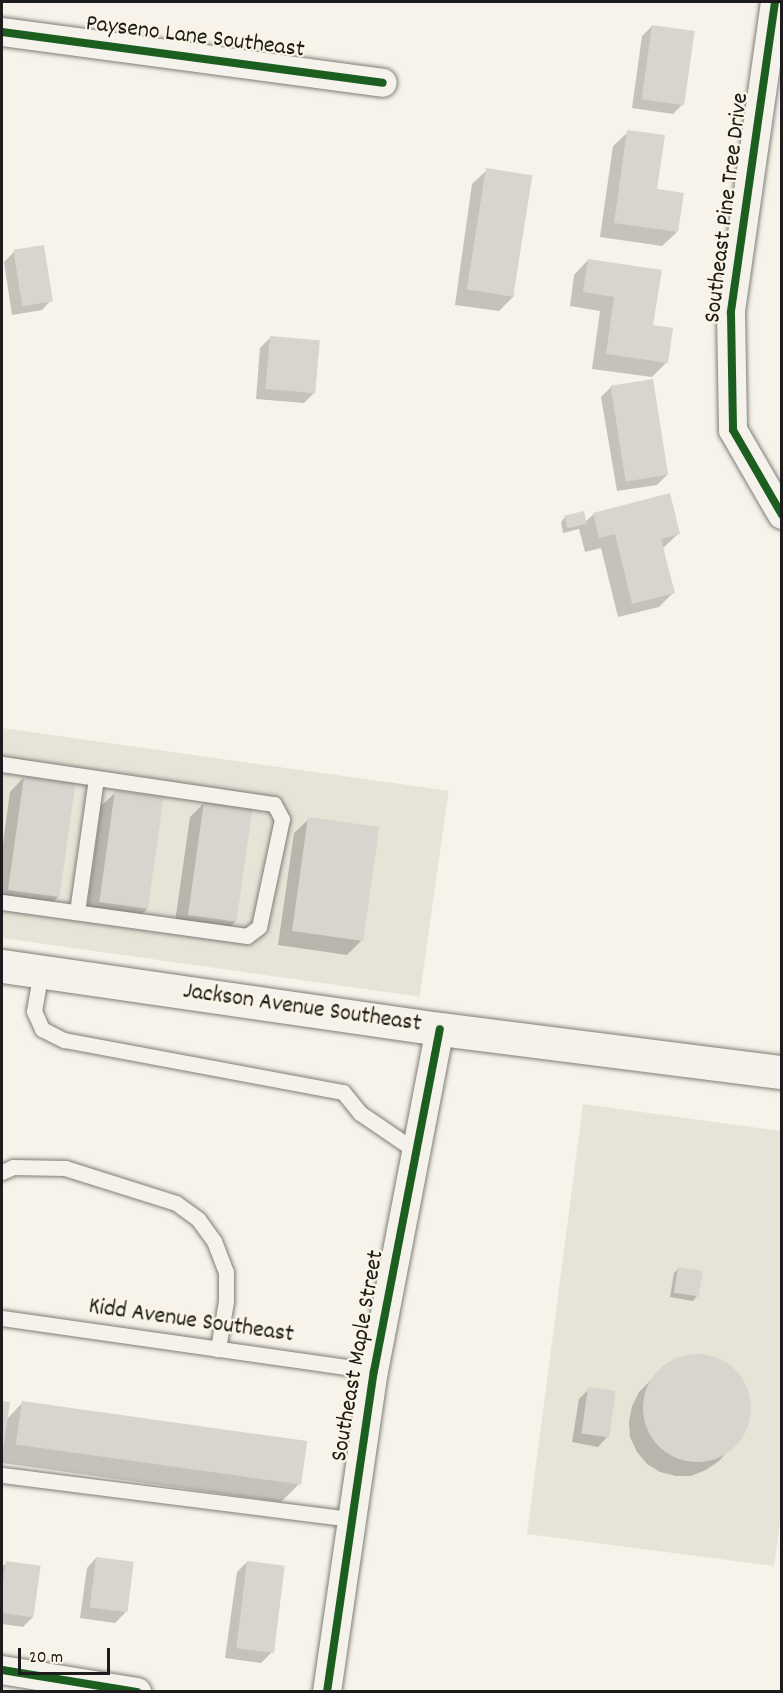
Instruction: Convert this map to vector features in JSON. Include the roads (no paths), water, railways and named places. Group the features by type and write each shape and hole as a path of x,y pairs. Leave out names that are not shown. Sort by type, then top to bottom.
{"main road":[{"name":"Jackson Avenue Southeast","path":"2,966 440,1029 782,1072"}],"street":[{"name":"Southeast Pine Tree Drive","path":"775,2 730,313 733,430 782,515"},
{"name":"Payseno Lane Southeast","path":"2,33 383,82"},
{"name":"Southeast Maple Street","path":"327,1692 374,1371 440,1029"},
{"path":"2,1670 137,1692"}],"lane":[{"path":"2,764 274,804 282,819 259,927 247,936 2,902"},
{"path":"77,912 96,778"},
{"path":"41,971 34,1011 42,1029 64,1040 343,1092 360,1113 416,1151"},
{"path":"2,1172 13,1167 65,1168 176,1203 198,1219 214,1241 226,1272 226,1301 218,1349"},
{"name":"Kidd Avenue Southeast","path":"2,1318 374,1371"},
{"path":"2,1475 352,1519"}]}
